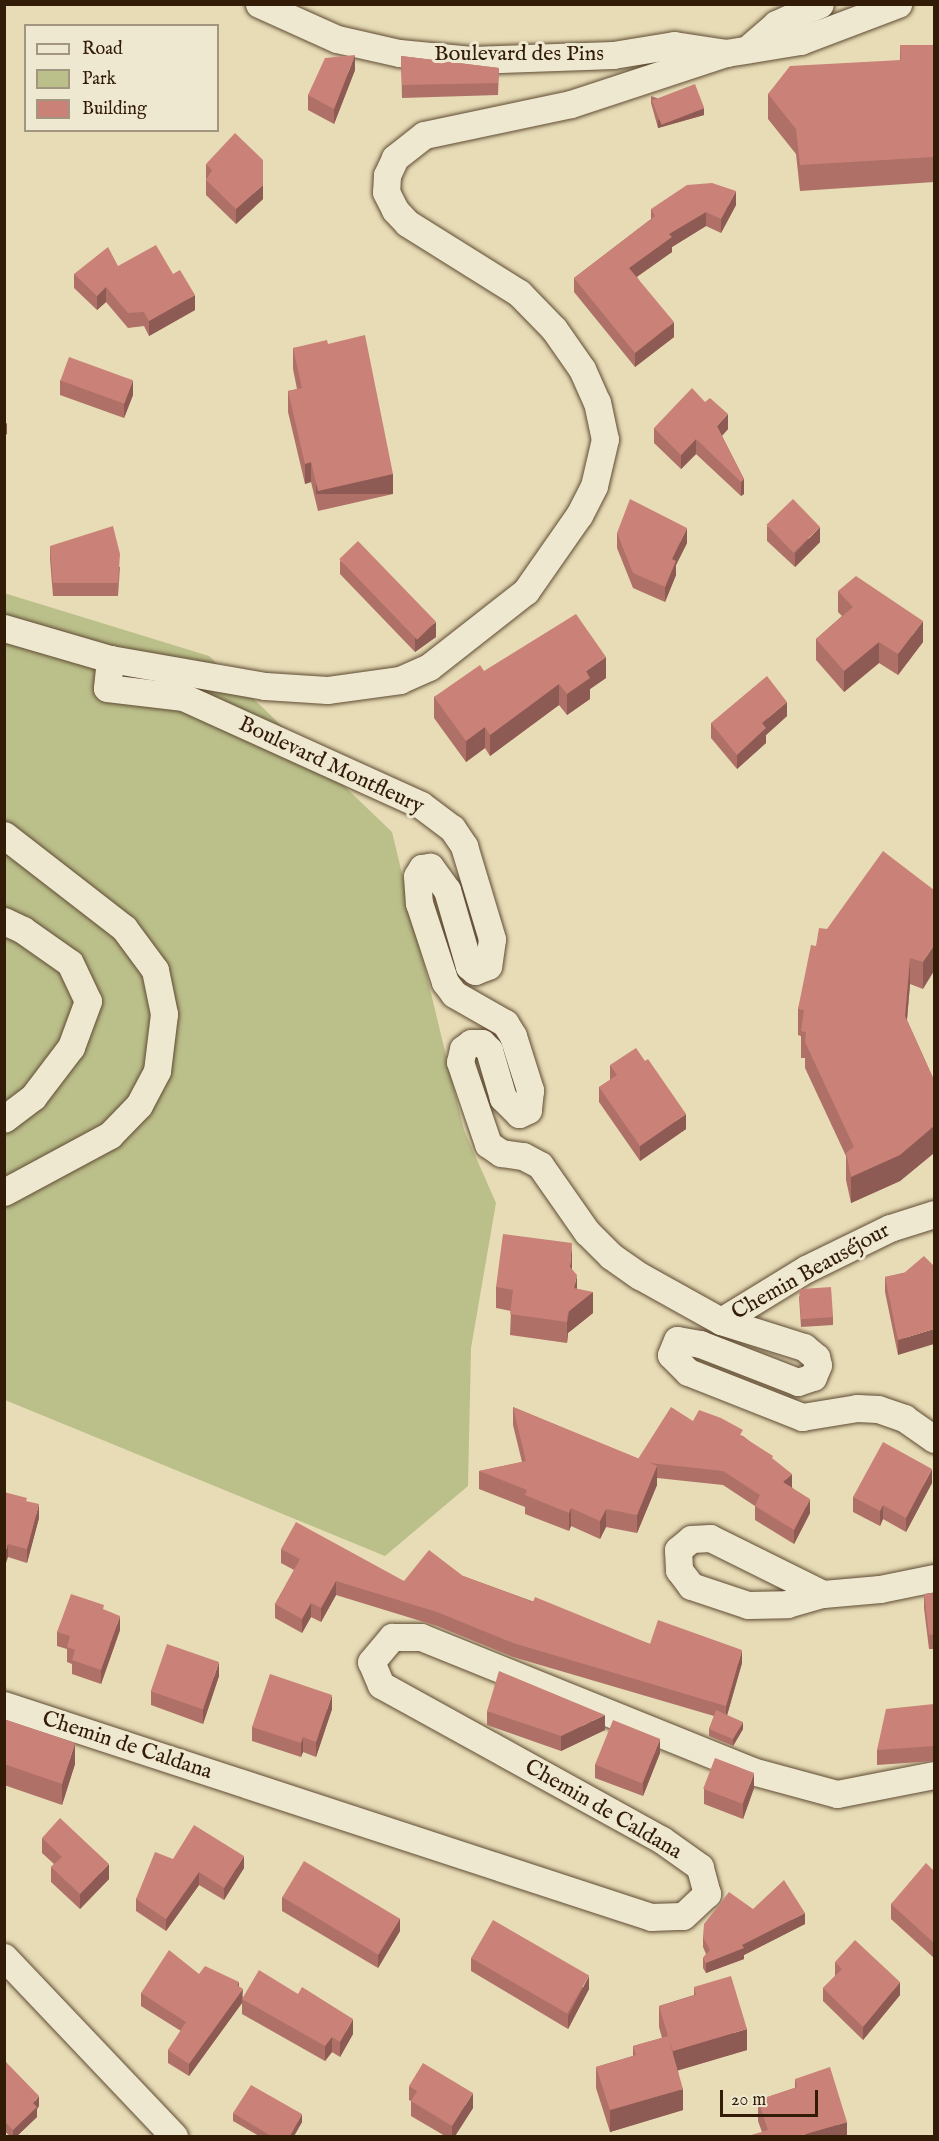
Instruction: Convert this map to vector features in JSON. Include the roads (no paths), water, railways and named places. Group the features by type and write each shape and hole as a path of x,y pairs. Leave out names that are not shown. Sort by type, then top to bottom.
{"street":[{"name":"Boulevard des Pins","path":"259,4 337,39 399,53 472,60 613,56 674,45 738,50"},
{"path":"738,50 776,24 820,4"},
{"path":"738,50 800,41 898,4"},
{"name":"Boulevard Montfleury","path":"738,50 571,104 424,135 395,158 387,175 386,192 395,210 407,223 519,293 554,328 582,369 597,402 605,439 594,486 579,516 526,591 429,667 400,680 366,687 327,690 265,686 110,659 107,688 183,697 421,805 452,828 465,846 492,939 488,966 475,971 469,966 447,890 430,867 422,868 417,876 419,903 445,982 454,994 505,1023 513,1036 530,1090 528,1110 519,1114 503,1098 489,1050 482,1043 471,1043 462,1049 460,1062 484,1138 501,1153 523,1156 540,1165 587,1232 611,1256 721,1321 804,1347 816,1357 817,1370 808,1381 787,1380 686,1340 676,1340 671,1346 671,1355 679,1365 785,1413 802,1417 856,1408 878,1409 904,1418 934,1439"},
{"path":"4,628 110,659"},
{"path":"4,835 124,928 154,970 164,1014 157,1071 139,1106 110,1135 4,1192"},
{"path":"4,921 24,930 70,963 88,1001 71,1047 33,1097 4,1119"},
{"name":"Chemin Beauséjour","path":"721,1321 806,1269 890,1228 934,1214"},
{"path":"823,1594 880,1589 934,1578"},
{"name":"Chemin de Caldana","path":"4,1705 651,1917 684,1916 707,1894 700,1867 662,1840 381,1685 371,1662 392,1637 421,1637 752,1771 837,1794 934,1775"},
{"path":"4,1957 174,2136"}]}
